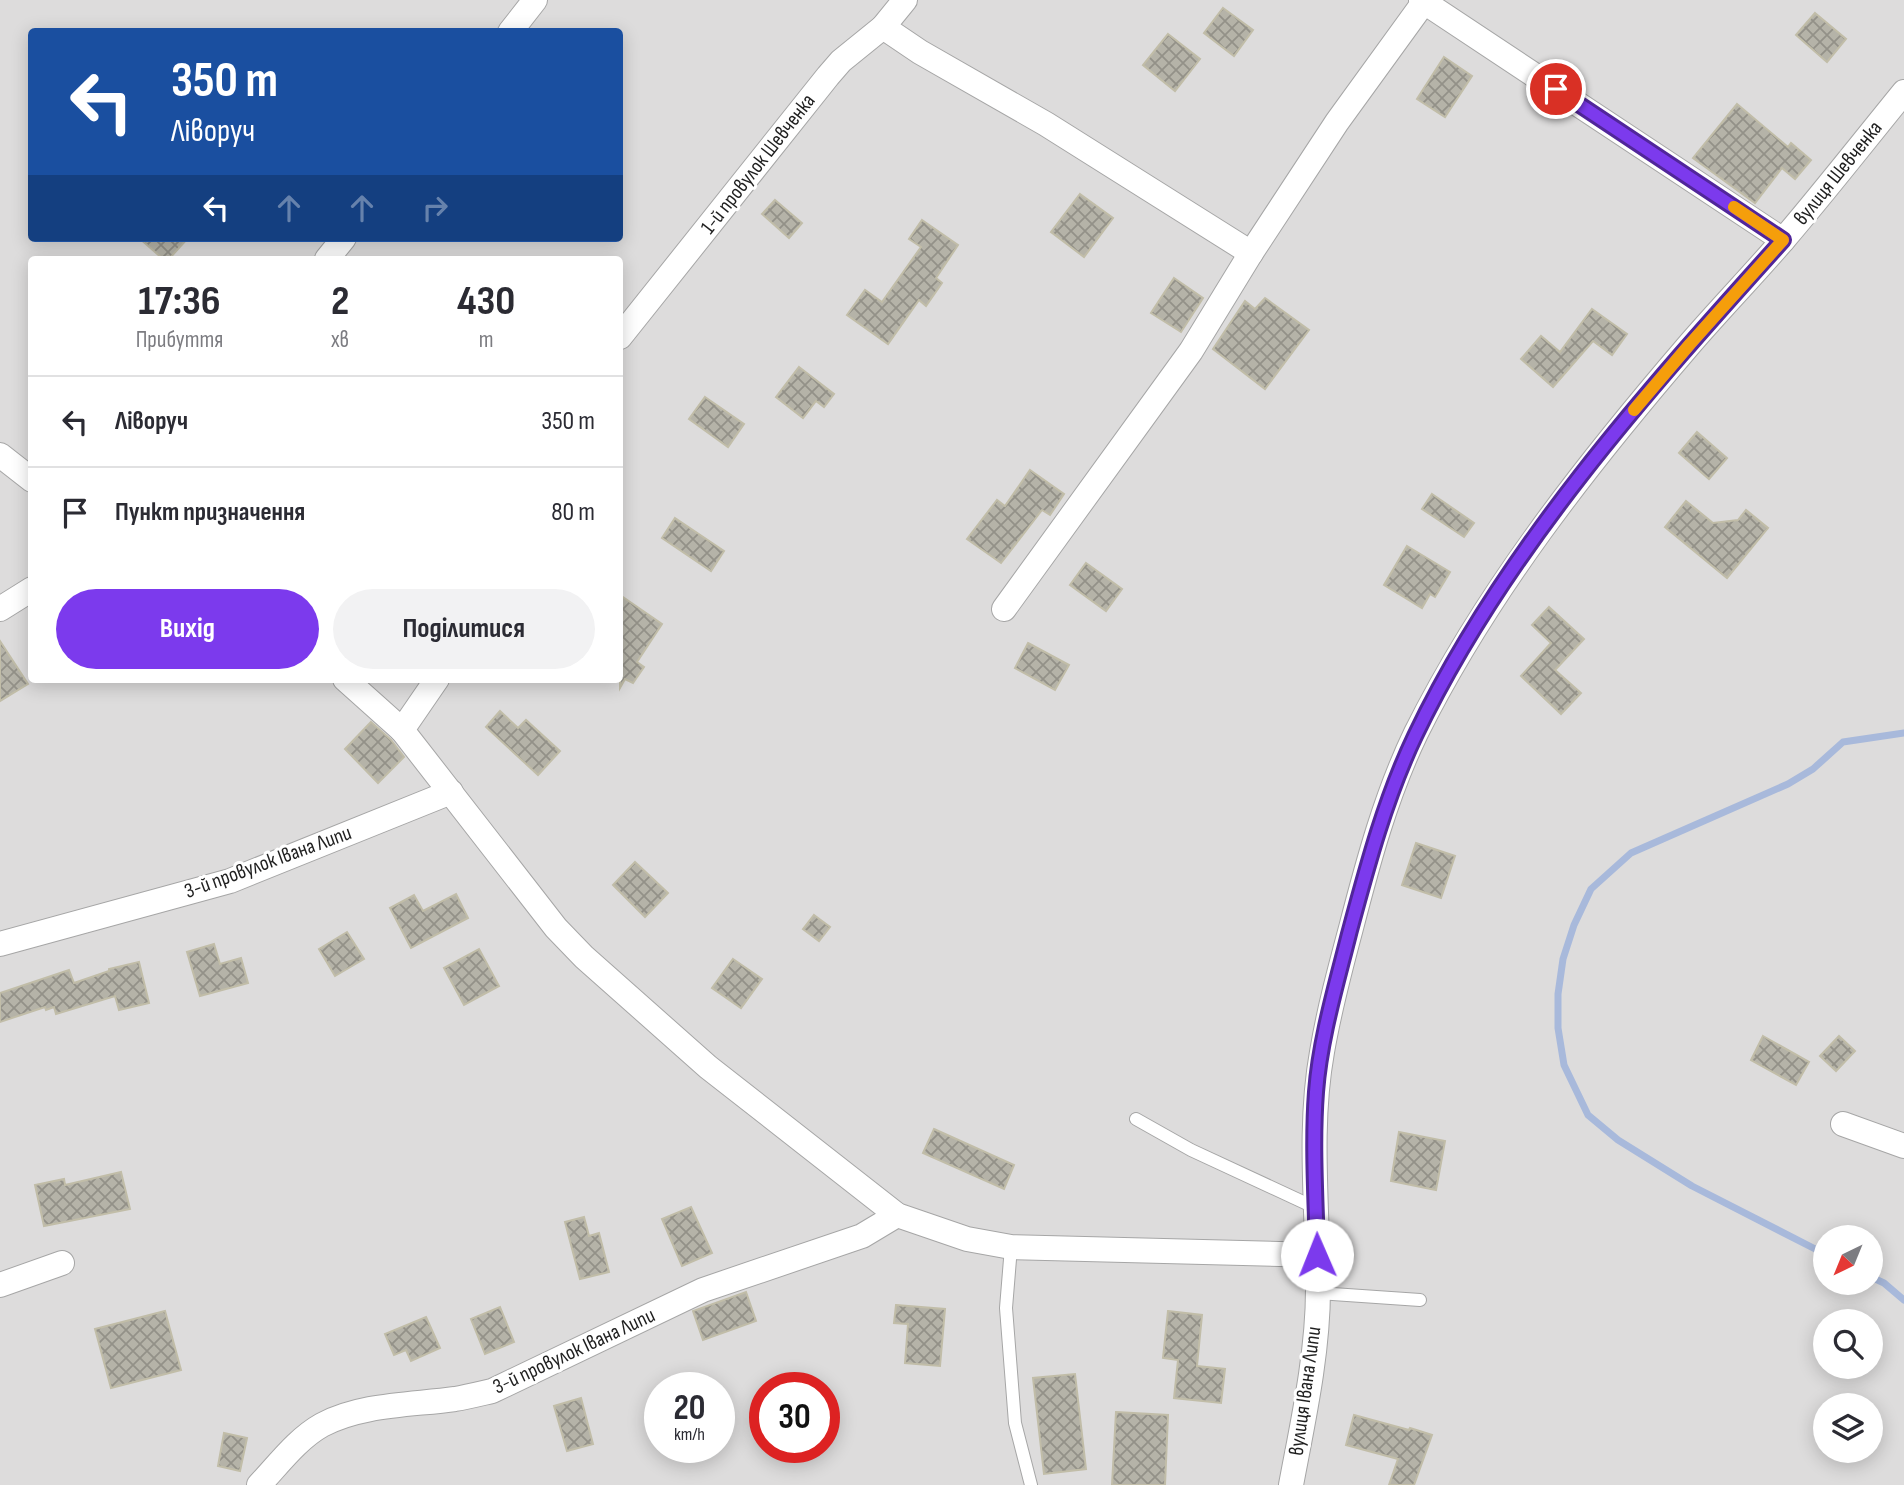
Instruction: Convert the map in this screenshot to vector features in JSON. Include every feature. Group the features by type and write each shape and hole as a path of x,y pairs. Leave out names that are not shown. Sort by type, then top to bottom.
{"street":[{"path":"513,28 535,0"},
{"name":"1-й провулок Шевченка","path":"623,333 828,76 841,61 883,27 905,0"},
{"path":"1004,609 1191,351 1336,122 1423,1 1783,240"},
{"path":"883,27 920,52 1046,124 1251,253"},
{"name":"вулиця Шевченка","path":"1317,1255 1316,1091 1331,1006 1382,816 1415,736 1473,632 1570,490 1690,344 1783,240 1904,92"},
{"path":"329,256 341,242"},
{"path":"0,455 28,477"},
{"path":"0,609 28,592"},
{"path":"349,683 402,730 556,928 584,957 708,1067 897,1215 967,1238 1011,1247 1317,1255"},
{"path":"402,730 433,683"},
{"name":"3-й провулок Івана Липи","path":"0,944 230,881 451,792"},
{"path":"1843,1124 1904,1146"},
{"name":"3-й провулок Івана Липи","path":"259,1485 304,1437 322,1425 376,1409 458,1399 492,1391 704,1290 862,1236 897,1215"},
{"name":"вулиця Івана Липи","path":"1291,1485 1311,1367 1318,1293 1317,1255"},
{"path":"0,1285 62,1263"}],"lane":[{"path":"1136,1119 1191,1150 1316,1208"},
{"path":"1011,1247 1006,1308 1015,1423 1031,1485"},
{"path":"1318,1293 1420,1300"}],"shaded area":[{"path":"0,0 1904,0 1904,1485 0,1485"}],"building":[{"path":"1223,8 1253,30 1234,56 1204,33"},
{"path":"1815,13 1846,39 1827,62 1796,35"},
{"path":"1168,34 1200,59 1175,91 1143,65"},
{"path":"1444,57 1472,76 1445,117 1417,99"},
{"path":"1737,104 1788,147 1791,143 1811,160 1795,179 1782,168 1755,203 1693,158"},
{"path":"1080,194 1113,218 1084,257 1051,232"},
{"path":"775,200 802,223 789,238 762,214"},
{"path":"922,220 958,245 936,278 942,283 926,306 919,300 888,344 847,315 865,290 882,302 921,247 909,239"},
{"path":"144,242 184,242 172,256 160,256"},
{"path":"1174,278 1203,298 1181,332 1151,313"},
{"path":"1265,298 1309,330 1265,389 1213,349 1245,301 1255,309"},
{"path":"1592,309 1627,334 1612,355 1593,341 1553,387 1521,359 1541,336 1560,352"},
{"path":"799,367 834,394 824,407 816,401 803,418 776,397"},
{"path":"705,397 744,424 728,447 689,419"},
{"path":"1697,432 1727,458 1709,479 1679,453"},
{"path":"1030,470 1064,494 1050,515 1042,510 1001,563 967,539 997,500 1005,506"},
{"path":"1432,494 1474,523 1464,537 1422,509"},
{"path":"1686,501 1713,523 1738,520 1746,510 1768,528 1727,578 1665,527"},
{"path":"675,518 724,551 711,571 662,538"},
{"path":"1407,546 1450,572 1435,597 1430,594 1422,608 1384,585"},
{"path":"1086,563 1122,589 1106,611 1070,585"},
{"path":"623,597 662,624 637,662 644,667 633,683 625,679 623,683"},
{"path":"1549,607 1584,639 1555,670 1581,693 1561,714 1521,676 1551,643 1532,625"},
{"path":"0,641 28,684 0,701"},
{"path":"1028,643 1069,665 1055,690 1015,668"},
{"path":"500,711 518,728 526,720 560,751 538,775 486,727"},
{"path":"371,722 391,740 404,757 378,783 345,749"},
{"path":"1416,843 1455,856 1441,898 1402,885"},
{"path":"635,862 668,893 645,917 613,885"},
{"path":"456,894 468,918 411,948 390,908 414,895 423,911"},
{"path":"814,915 830,927 819,941 803,929"},
{"path":"347,932 364,959 335,976 319,949"},
{"path":"214,944 220,964 241,958 248,983 200,996 187,952"},
{"path":"479,949 499,986 464,1005 444,968"},
{"path":"733,959 762,979 741,1008 712,988"},
{"path":"139,962 149,1003 119,1010 115,996 56,1014 54,1007 46,1010 45,1007 0,1022 0,993 69,970 74,983 109,969"},
{"path":"1763,1036 1809,1062 1796,1085 1751,1060"},
{"path":"1839,1036 1855,1051 1836,1071 1820,1056"},
{"path":"934,1129 1014,1165 1004,1189 923,1153"},
{"path":"1399,1132 1445,1141 1436,1190 1391,1181"},
{"path":"121,1172 130,1209 44,1226 35,1185 64,1179 65,1185"},
{"path":"691,1207 712,1253 682,1266 662,1219"},
{"path":"584,1217 589,1236 599,1233 609,1272 580,1279 565,1222"},
{"path":"746,1292 756,1321 703,1340 693,1311"},
{"path":"896,1305 945,1309 940,1366 905,1363 908,1324 894,1323"},
{"path":"500,1307 514,1342 485,1354 471,1319"},
{"path":"165,1311 181,1370 111,1388 95,1329"},
{"path":"1168,1311 1202,1315 1197,1366 1225,1369 1221,1403 1174,1398 1178,1360 1163,1358"},
{"path":"426,1317 440,1348 411,1361 406,1350 394,1355 385,1334"},
{"path":"1075,1374 1086,1469 1044,1474 1033,1378"},
{"path":"581,1398 593,1444 567,1451 554,1406"},
{"path":"1116,1412 1168,1415 1165,1485 1112,1485"},
{"path":"1354,1415 1432,1435 1414,1485 1389,1485 1398,1459 1346,1445"},
{"path":"224,1433 247,1438 240,1471 218,1466"}],"waterway":[{"path":"1813,1248 1692,1186 1618,1140 1588,1115 1564,1065 1558,1028 1558,994 1563,959 1574,925 1591,889 1631,853 1788,784 1813,769 1843,742 1904,733"},
{"path":"1883,1283 1904,1300"}],"slow traffic":[{"path":"1634,410 1783,240 1734,207"}],"route":[{"path":"1317,1255 1314,1137 1321,1053 1368,863 1382,816 1415,736 1473,632 1570,490 1690,344 1783,240 1556,89"}]}
